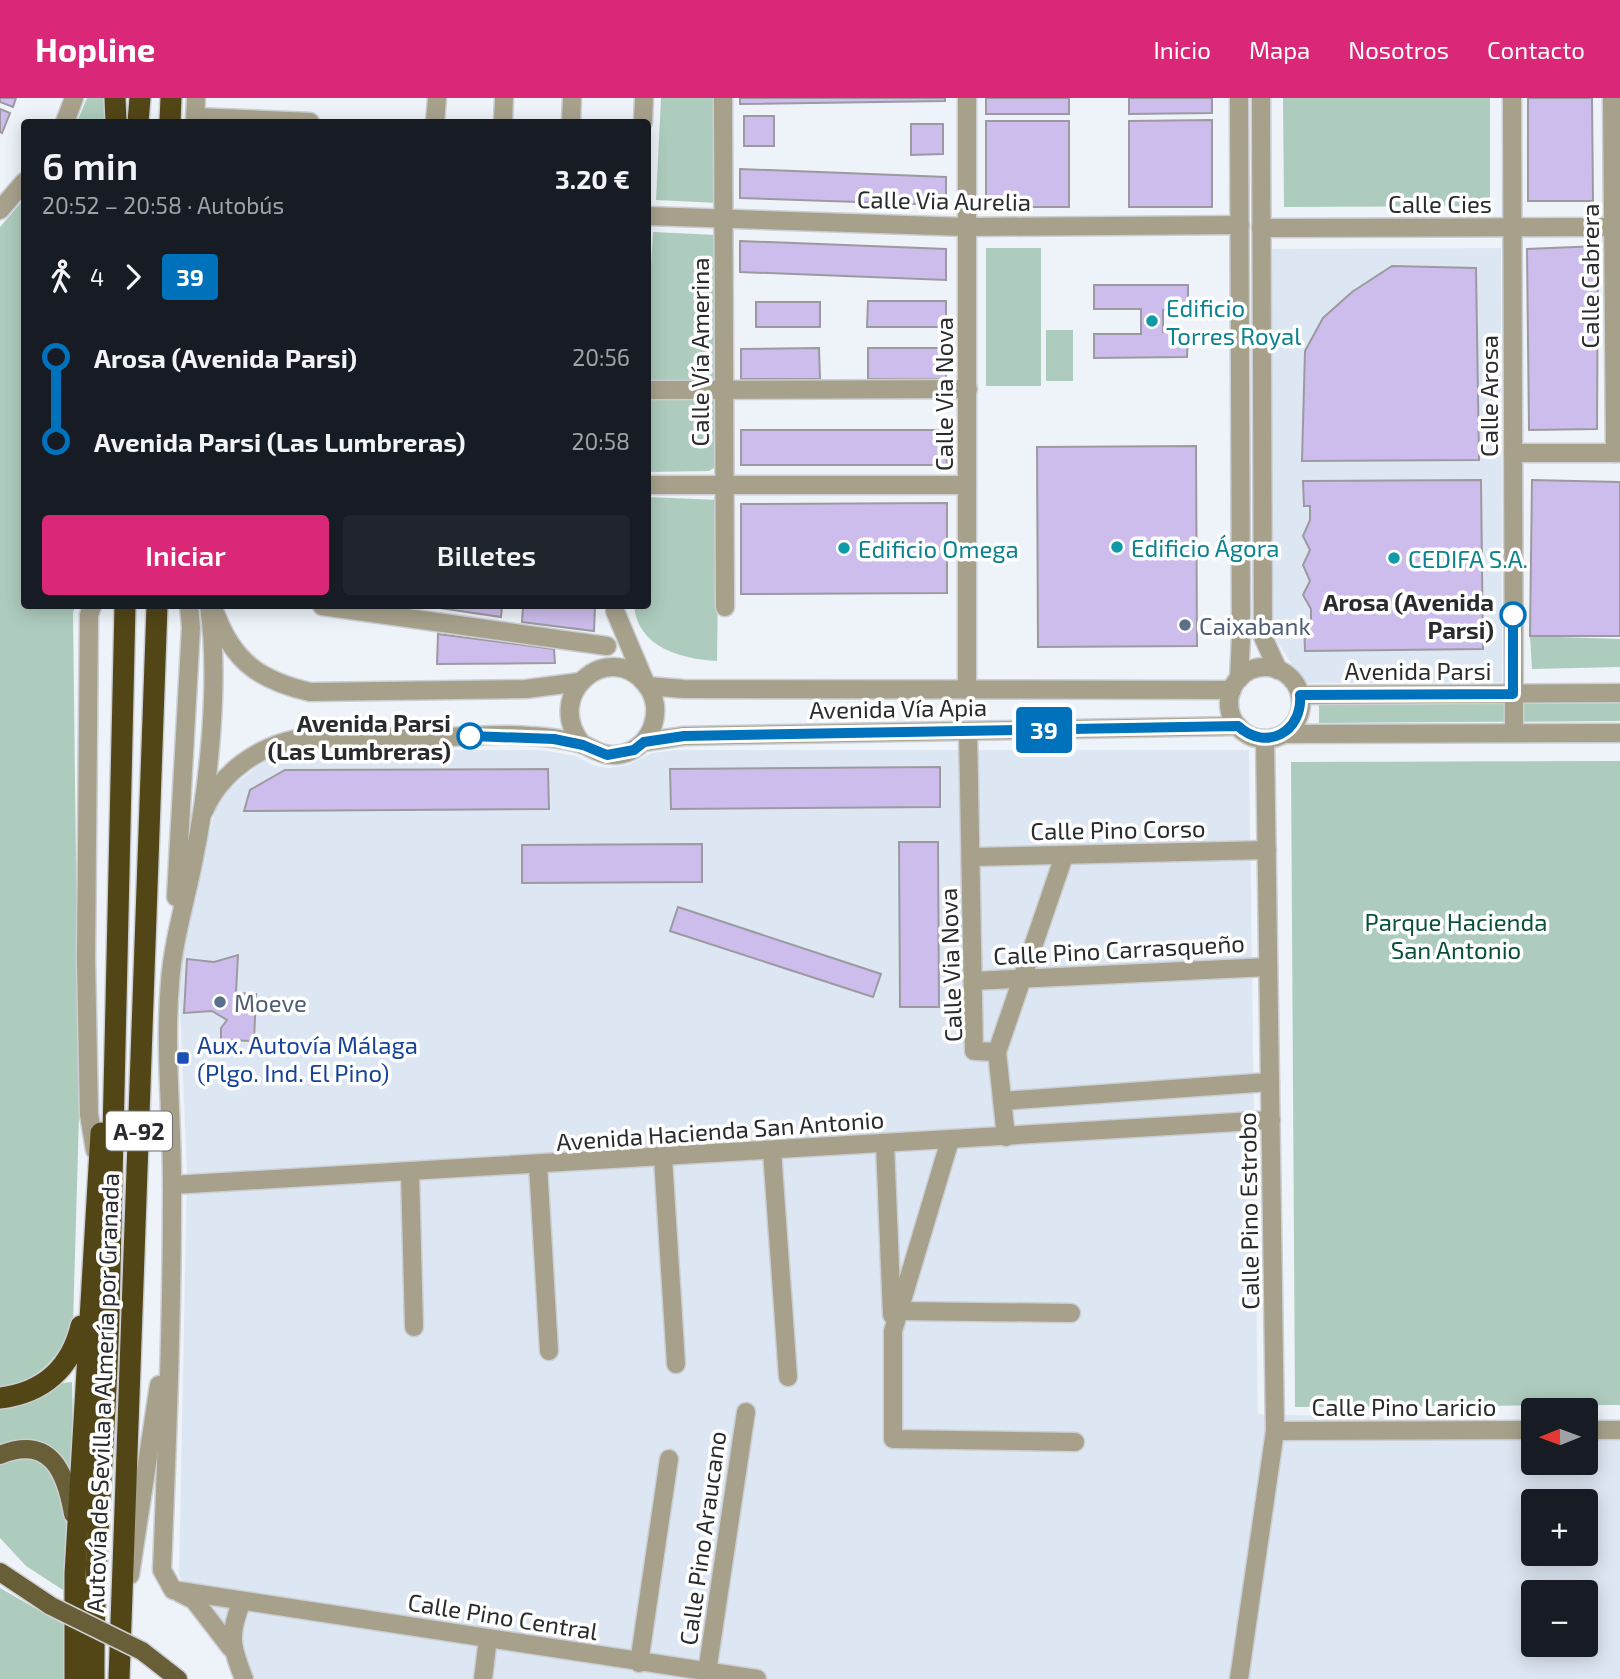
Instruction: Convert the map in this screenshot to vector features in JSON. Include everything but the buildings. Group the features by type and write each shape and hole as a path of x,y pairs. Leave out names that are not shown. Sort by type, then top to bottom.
{"highway":[{"path":"115,98 116,119"},
{"path":"138,119 140,98"},
{"path":"170,119 171,98"},
{"name":"Autovía de Sevilla a Almería por Granada","path":"94,1679 93,1594 108,1365 125,609"},
{"name":"Autovía de Sevilla a Almería por Granada","path":"120,1679 118,1656 157,609"},
{"path":"75,1679 75,1574 94,1273 97,1165 114,1037"},
{"path":"0,1398 36,1387 56,1374 75,1351 94,1273"}],"main road":[{"path":"0,1455 33,1450 55,1462 68,1482 73,1515 75,1574"},
{"path":"0,1572 51,1606 142,1651 178,1679"}],"street":[{"path":"66,119 74,98"},
{"path":"196,98 196,119"},
{"path":"435,119 436,98"},
{"path":"503,119 504,98"},
{"path":"571,119 572,98"},
{"path":"643,119 644,98"},
{"name":"Calle Vía Amerina","path":"723,98 724,607"},
{"name":"Calle Via Nova","path":"967,98 967,689"},
{"path":"1239,98 1241,637 1230,709 1238,726 1245,733 1265,739 1284,734 1620,733"},
{"path":"1261,98 1262,637 1278,670"},
{"name":"Calle Arosa","path":"1512,98 1514,733"},
{"name":"Calle Cabrera","path":"1612,98 1617,227 1618,453"},
{"path":"3,202 21,185"},
{"name":"Calle Via Aurelia","path":"651,216 966,227 1240,225"},
{"name":"Calle Cies","path":"1261,228 1617,227"},
{"path":"651,390 968,389"},
{"path":"1513,453 1618,453"},
{"path":"651,485 967,485"},
{"path":"91,609 86,959 89,1114 97,1165"},
{"path":"189,609 190,652 170,987 168,1126 173,1185 172,1298 162,1570 173,1590 194,1600 232,1648 244,1679"},
{"path":"173,946 195,856 207,760 213,670 211,609"},
{"path":"212,609 232,648 253,670 278,684 310,692 526,689 620,668 646,684"},
{"path":"363,609 431,614 607,646"},
{"path":"199,823 209,800 232,773 260,749 296,739 526,736 583,745 607,755 634,750 644,742 655,719 656,706 615,609"},
{"path":"583,745 569,721 572,694 607,646 615,609"},
{"path":"1235,684 1257,668 1278,670 1288,675 1300,695 1298,717 1284,734"},
{"name":"Avenida Vía Apia","path":"646,684 684,689 967,689 1235,684"},
{"name":"Avenida Parsi","path":"1300,695 1620,693"},
{"name":"Avenida Vía Apia","path":"644,742 684,736 1238,726"},
{"name":"Calle Via Nova","path":"968,731 974,1051 997,1052"},
{"name":"Calle Pino Estrobo","path":"1239,1679 1275,1431 1265,739"},
{"name":"Calle Pino Corso","path":"971,857 1266,850"},
{"path":"1006,1137 997,1052 1064,856"},
{"name":"Calle Pino Carrasqueño","path":"973,981 1268,967"},
{"path":"1002,1101 1270,1082"},
{"name":"Avenida Hacienda San Antonio","path":"173,1185 538,1166 1271,1120"},
{"path":"893,1331 950,1140"},
{"path":"885,1144 893,1331 893,1439 1075,1442"},
{"path":"772,1151 788,1377"},
{"path":"663,1158 676,1364"},
{"path":"538,1166 549,1350"},
{"path":"410,1173 414,1328"},
{"path":"118,1656 172,1298"},
{"path":"899,1311 1070,1313"},
{"name":"Calle Pino Araucano","path":"707,1672 746,1412"},
{"name":"Calle Pino Laricio","path":"1275,1431 1521,1430"},
{"path":"1598,1430 1620,1430"},
{"path":"635,1668 669,1459"},
{"name":"Calle Pino Central","path":"173,1590 488,1638 635,1668 707,1672 745,1678"},
{"path":"232,1648 232,1625 242,1601"},
{"path":"483,1679 488,1638"}],"shaded area":[{"path":"1501,248 1502,682 1304,683 1269,629 1268,249"},
{"path":"291,750 541,750 576,756 592,765 609,768 628,765 652,753 676,750 1249,750 1258,1414 1521,1422 1521,1475 1598,1475 1598,1423 1620,1424 1620,1679 255,1679 236,1642 179,1576 187,1173 179,982 195,888 216,808 231,788 266,759"}],"green space":[{"path":"87,98 105,98 106,119 78,119"},
{"path":"661,98 718,98 718,203 656,200"},
{"path":"1283,98 1490,98 1490,206 1284,207"},
{"path":"21,202 21,609 74,609 79,1116 73,1324 61,1348 45,1367 25,1380 0,1389 0,227"},
{"path":"653,232 717,235 717,466 709,471 651,472"},
{"path":"986,248 1041,248 1041,386 986,386"},
{"path":"1046,330 1073,330 1073,381 1046,381"},
{"path":"651,497 719,500 717,661 676,654 663,648 643,632 635,609 651,609"},
{"path":"1530,636 1620,639 1620,667 1532,669"},
{"path":"1620,703 1620,721 1319,723 1319,705"},
{"name":"Parque Hacienda San Antonio","path":"1620,761 1620,1405 1598,1405 1598,1398 1521,1398 1521,1406 1295,1407 1291,762"},
{"path":"72,1382 74,1476 60,1457 43,1445 23,1441 0,1444 0,1408 27,1402 63,1383"},
{"path":"20,1458 44,1463 57,1480 65,1511 66,1592 26,1566 0,1538 0,1465"},
{"path":"0,1588 68,1627 67,1679 0,1679"}],"bus line":[{"name":"39","path":"470,736 554,739 583,745 594,752 607,755 621,755 644,742 684,736 1238,726 1255,738 1275,738 1284,734 1298,717 1300,695 1513,694 1513,615"}],"place":[{"name":"Edificio Torres Royal","path":"1152,321"},
{"name":"Edificio Ágora","path":"1117,547"},
{"name":"Edificio Omega","path":"844,548"},
{"name":"CEDIFA S.A.","path":"1394,558"},
{"name":"Arosa (Avenida Parsi)","path":"1513,615"},
{"name":"Caixabank","path":"1185,625"},
{"name":"Avenida Parsi (Las Lumbreras)","path":"470,736"},
{"name":"Moeve","path":"220,1002"},
{"name":"Aux. Autovía Málaga (Plgo. Ind. El Pino)","path":"183,1058"}]}
